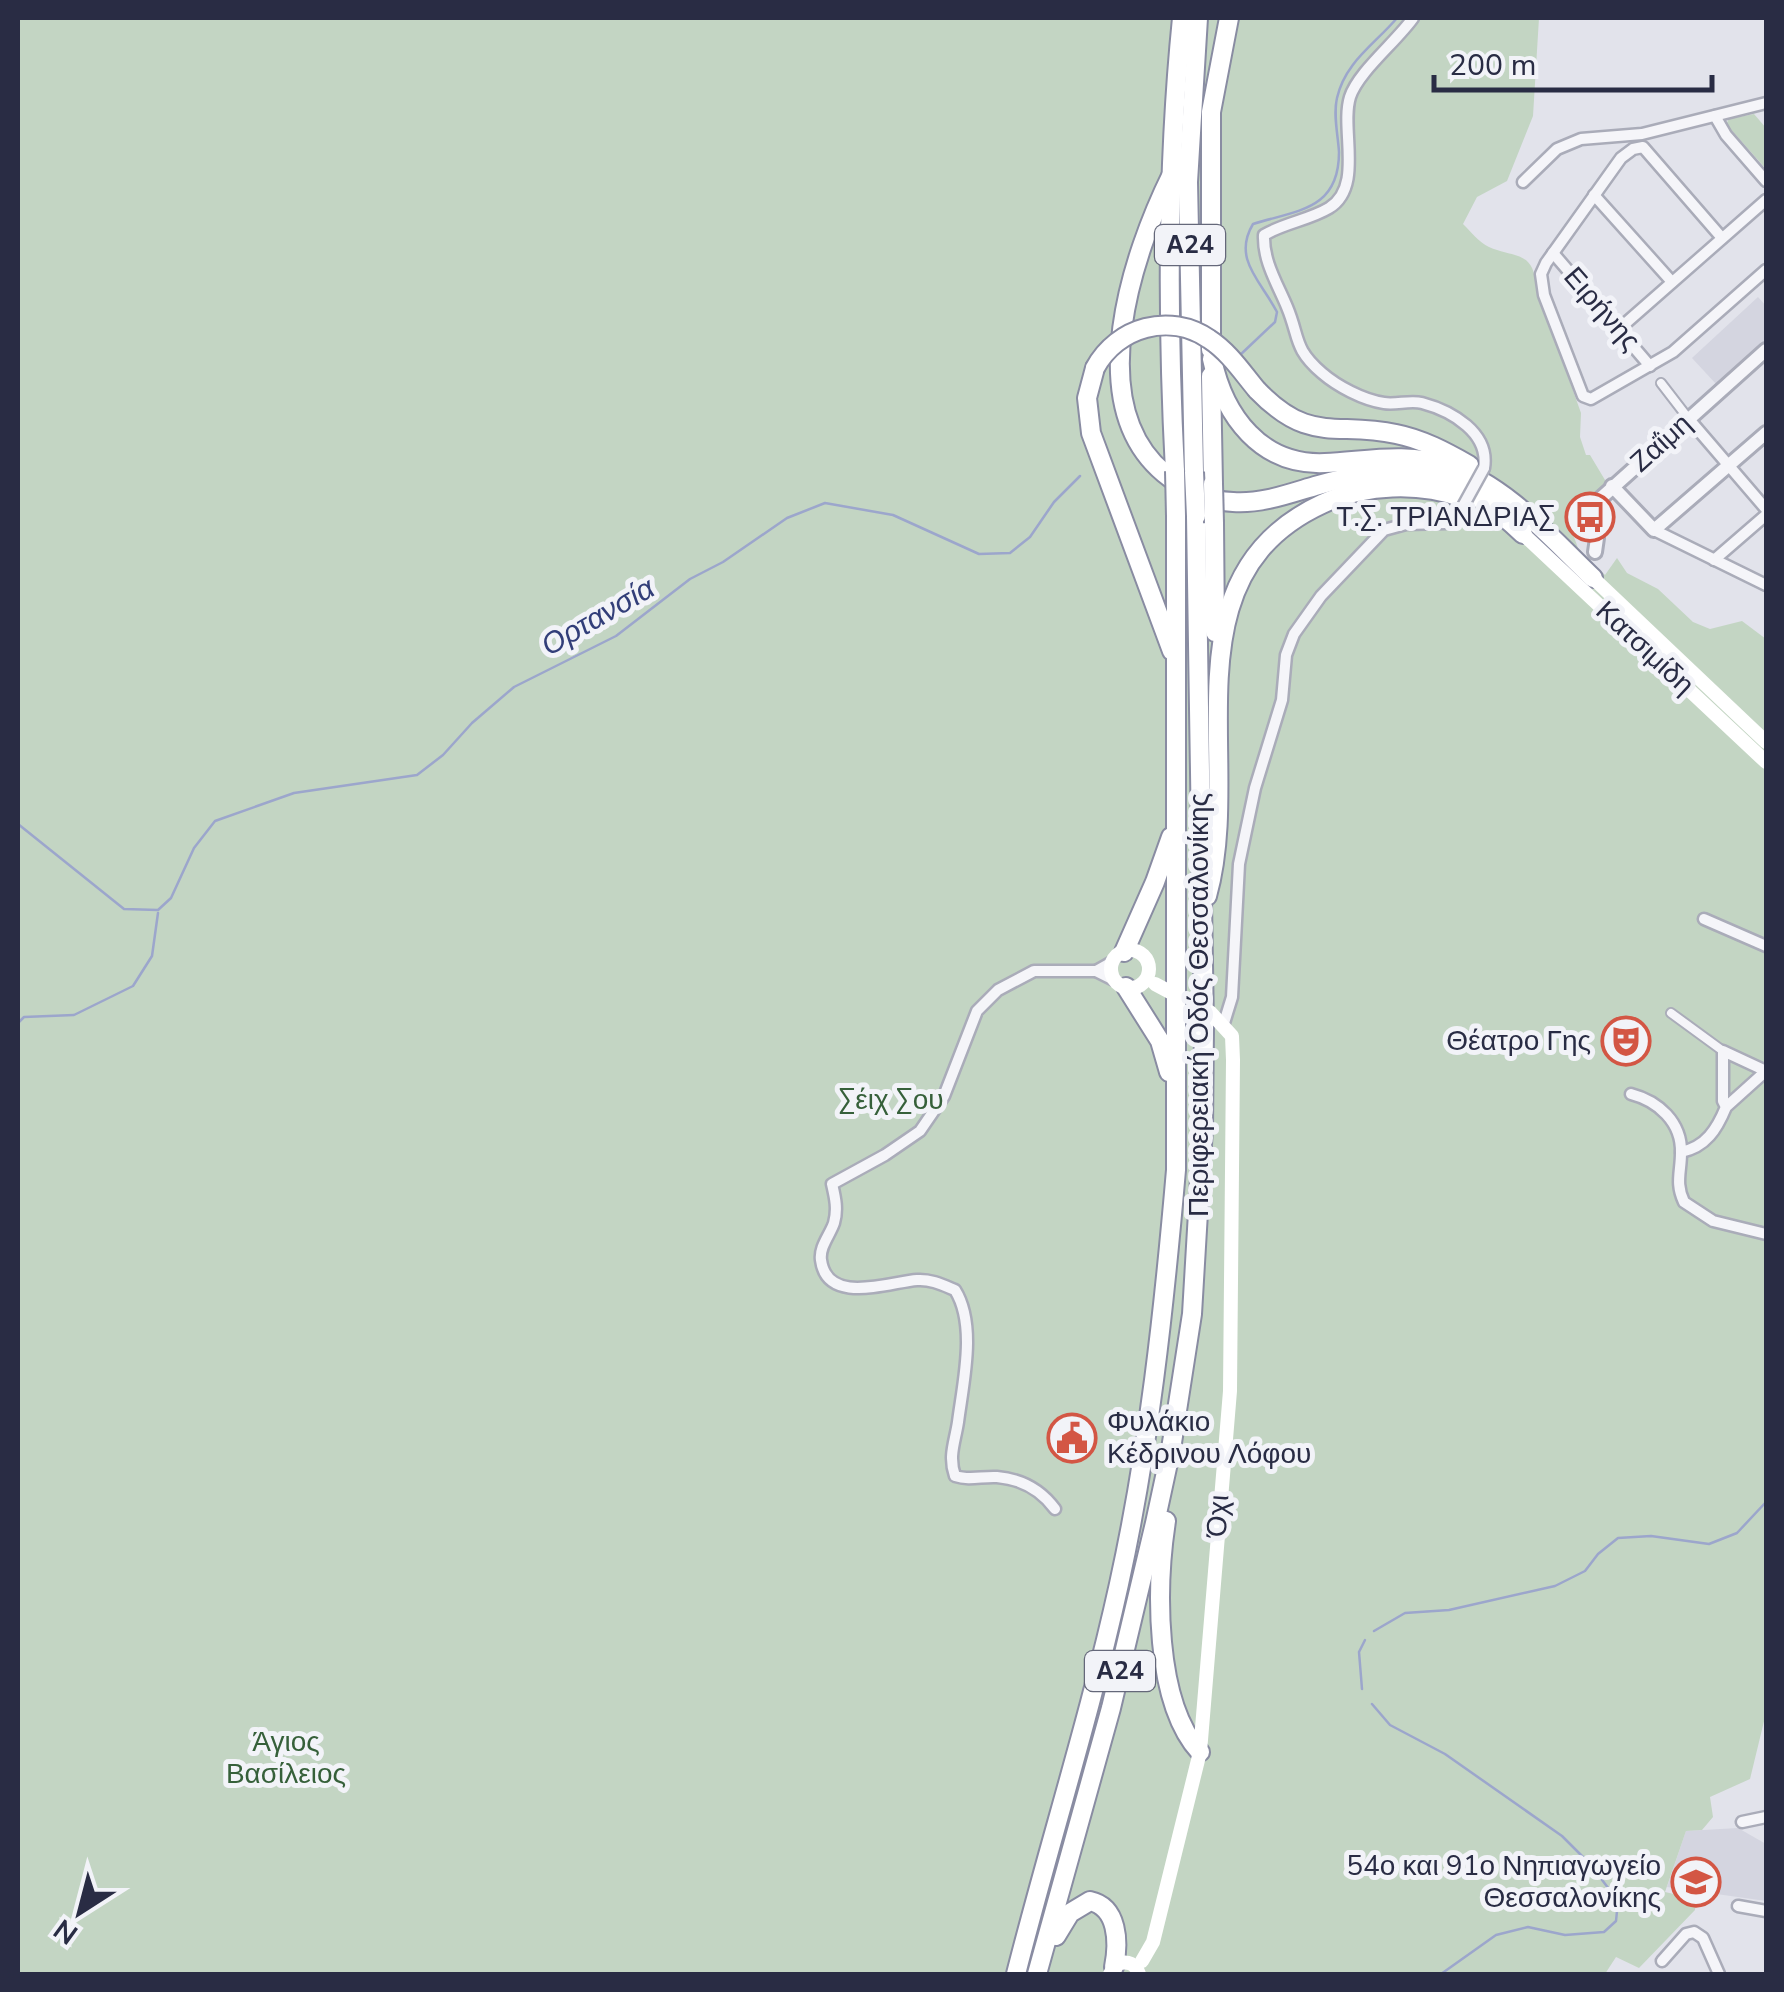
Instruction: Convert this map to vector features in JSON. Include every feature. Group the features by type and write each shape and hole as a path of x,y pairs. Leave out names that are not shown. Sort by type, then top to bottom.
{"highway":[{"path":"1167,18 1179,50"},
{"name":"Περιφερειακή Οδός Θεσσαλονίκης","path":"1038,1973 1111,1708 1167,1468 1186,1363 1197,1264 1203,1128 1205,520 1185,472 1169,348 1172,174 1182,18"},
{"name":"Περιφερειακή Οδός Θεσσαλονίκης","path":"1016,1974 1091,1704 1138,1487 1170,1244 1176,1170 1176,516 1185,472 1188,182 1198,18"},
{"path":"1208,18 1206,80 1211,102"},
{"path":"1220,672 1205,520 1213,484 1211,102 1229,18"},
{"path":"1172,174 1141,246 1119,364 1122,404 1129,427 1153,463 1187,489 1230,502 1266,500 1368,472 1404,471 1430,476 1476,494 1524,534"},
{"path":"1177,666 1091,433 1087,398 1095,368 1110,347 1128,334 1153,326 1194,330 1216,344 1280,411 1306,424 1332,430 1398,434 1435,447 1483,474 1594,578"},
{"path":"1212,359 1216,381 1231,413 1249,436 1272,451 1313,462 1384,456 1430,461 1475,478 1526,514"},
{"path":"1203,912 1214,867 1219,809 1220,672 1227,608 1240,578 1271,538 1319,505 1368,490 1400,488 1436,490 1478,505 1524,534"},
{"path":"1118,957 1155,882 1176,822"},
{"path":"1134,984 1160,1041 1174,1092"},
{"path":"1186,1363 1188,1402 1162,1547 1159,1599 1176,1718 1200,1752"},
{"path":"1038,1973 1065,1919 1075,1907 1090,1900 1105,1907 1113,1919 1129,1969"}],"main road":[{"name":"Κατσιμίδη","path":"1524,534 1766,762"},
{"name":"Κατσιμίδη","path":"1594,578 1766,742"},
{"path":"1134,984 1148,969 1140,953 1118,957 1134,984 1170,992"},
{"path":"1210,1012 1224,1023"},
{"name":"Όχι","path":"1129,1969 1152,1942 1200,1752 1230,1391 1233,1060 1232,1036 1224,1023"}],"street":[{"path":"1224,1023 1232,997 1239,864 1255,788 1282,700 1286,655 1304,616 1384,530 1406,524 1446,523 1462,508 1484,468 1485,446 1478,435 1452,416 1420,402 1383,403 1345,388 1300,351 1290,313 1263,253 1264,235 1329,208 1340,199 1347,176 1348,100 1358,78 1398,40 1413,18"},
{"path":"1522,182 1552,154 1575,141 1642,134 1764,108"},
{"path":"1715,116 1726,135 1766,181"},
{"path":"1722,238 1641,147 1621,158 1541,274 1542,288 1579,391 1586,399 1681,346 1766,270"},
{"path":"1594,196 1672,282"},
{"path":"1619,329 1766,200"},
{"name":"Ειρήνης","path":"1552,253 1650,366"},
{"name":"Ζαΐμη","path":"1595,552 1597,538 1590,513 1612,486 1766,350"},
{"path":"1661,384 1766,512 1714,560"},
{"path":"1654,530 1766,434"},
{"path":"1612,486 1654,530 1766,585"},
{"path":"1214,867 1239,864"},
{"path":"1704,919 1766,946"},
{"path":"1096,971 1118,957"},
{"path":"1055,1508 1034,1488 1016,1481 966,1480 955,1476 950,1461 966,1345 964,1304 955,1290 920,1280 871,1289 849,1288 834,1281 824,1270 820,1255 834,1222 832,1184 920,1131 944,1096 977,1011 998,990 1034,971 1096,971 1134,984"},
{"path":"1672,1012 1724,1051 1766,1070 1726,1108 1710,1136 1692,1150 1681,1152"},
{"path":"1724,1051 1726,1108"},
{"path":"1631,1094 1648,1099 1666,1113 1676,1130 1681,1152 1677,1174 1684,1202 1713,1221 1766,1234"},
{"path":"1742,1822 1766,1818"},
{"path":"1738,1906 1766,1910"},
{"path":"1661,1956 1688,1933 1695,1932 1702,1937 1718,1974"}],"shaded area":[{"path":"1758,297 1766,306 1766,341 1717,385 1692,358"},
{"path":"1738,1828 1766,1844 1766,1901 1667,1887 1686,1831"}],"green space":[{"name":"Σέιχ Σου","path":"18,18 1539,18 1533,116 1507,181 1477,197 1463,224 1485,245 1527,261 1534,275 1581,413 1580,437 1586,455 1590,455 1608,485 1578,511 1570,526 1578,548 1605,575 1617,558 1627,573 1658,589 1693,622 1710,629 1742,621 1766,639 1766,1713 1750,1779 1710,1797 1713,1817 1702,1830 1686,1831 1665,1892 1696,1899 1695,1910 1639,1968 1616,1957 1605,1974 18,1974"},
{"path":"1754,114 1766,128 1766,169 1726,124 1729,119"}],"waterway":[{"name":"Ορτανσία","path":"1239,356 1275,322 1277,312 1247,259 1247,237 1253,224 1313,204 1332,186 1339,152 1335,111 1341,85 1354,64 1397,18"},
{"name":"Ορτανσία","path":"18,824 124,909 158,910 171,898 194,848 215,821 294,793 417,775 514,687 616,636 690,579 723,562 787,518 825,503 893,515 979,554 1010,553 1030,537 1054,502 1080,476"},
{"name":"Ορτανσία","path":"18,1023 24,1017 74,1015 133,986 152,956 158,913"},
{"path":"1374,1631 1405,1613 1449,1610 1555,1586 1585,1571 1618,1538 1651,1536 1709,1544 1737,1533 1766,1502"},
{"path":"1362,1689 1359,1652 1365,1640"},
{"path":"1372,1704 1390,1725 1445,1754 1562,1836 1618,1901 1616,1921 1604,1932 1565,1935 1528,1927 1496,1935 1441,1974"}],"place":[{"name":"Τ.Σ. ΤΡΙΑΝΔΡΙΑΣ","path":"1590,517"},
{"name":"Θέατρο Γης","path":"1626,1041"},
{"name":"Φυλάκιο Κέδρινου Λόφου","path":"1072,1438"},
{"name":"54ο και 91ο Νηπιαγωγείο Θεσσαλονίκης","path":"1696,1882"}],"park label":[{"name":"Άγιος Βασίλειος","path":"286,1758"}]}
